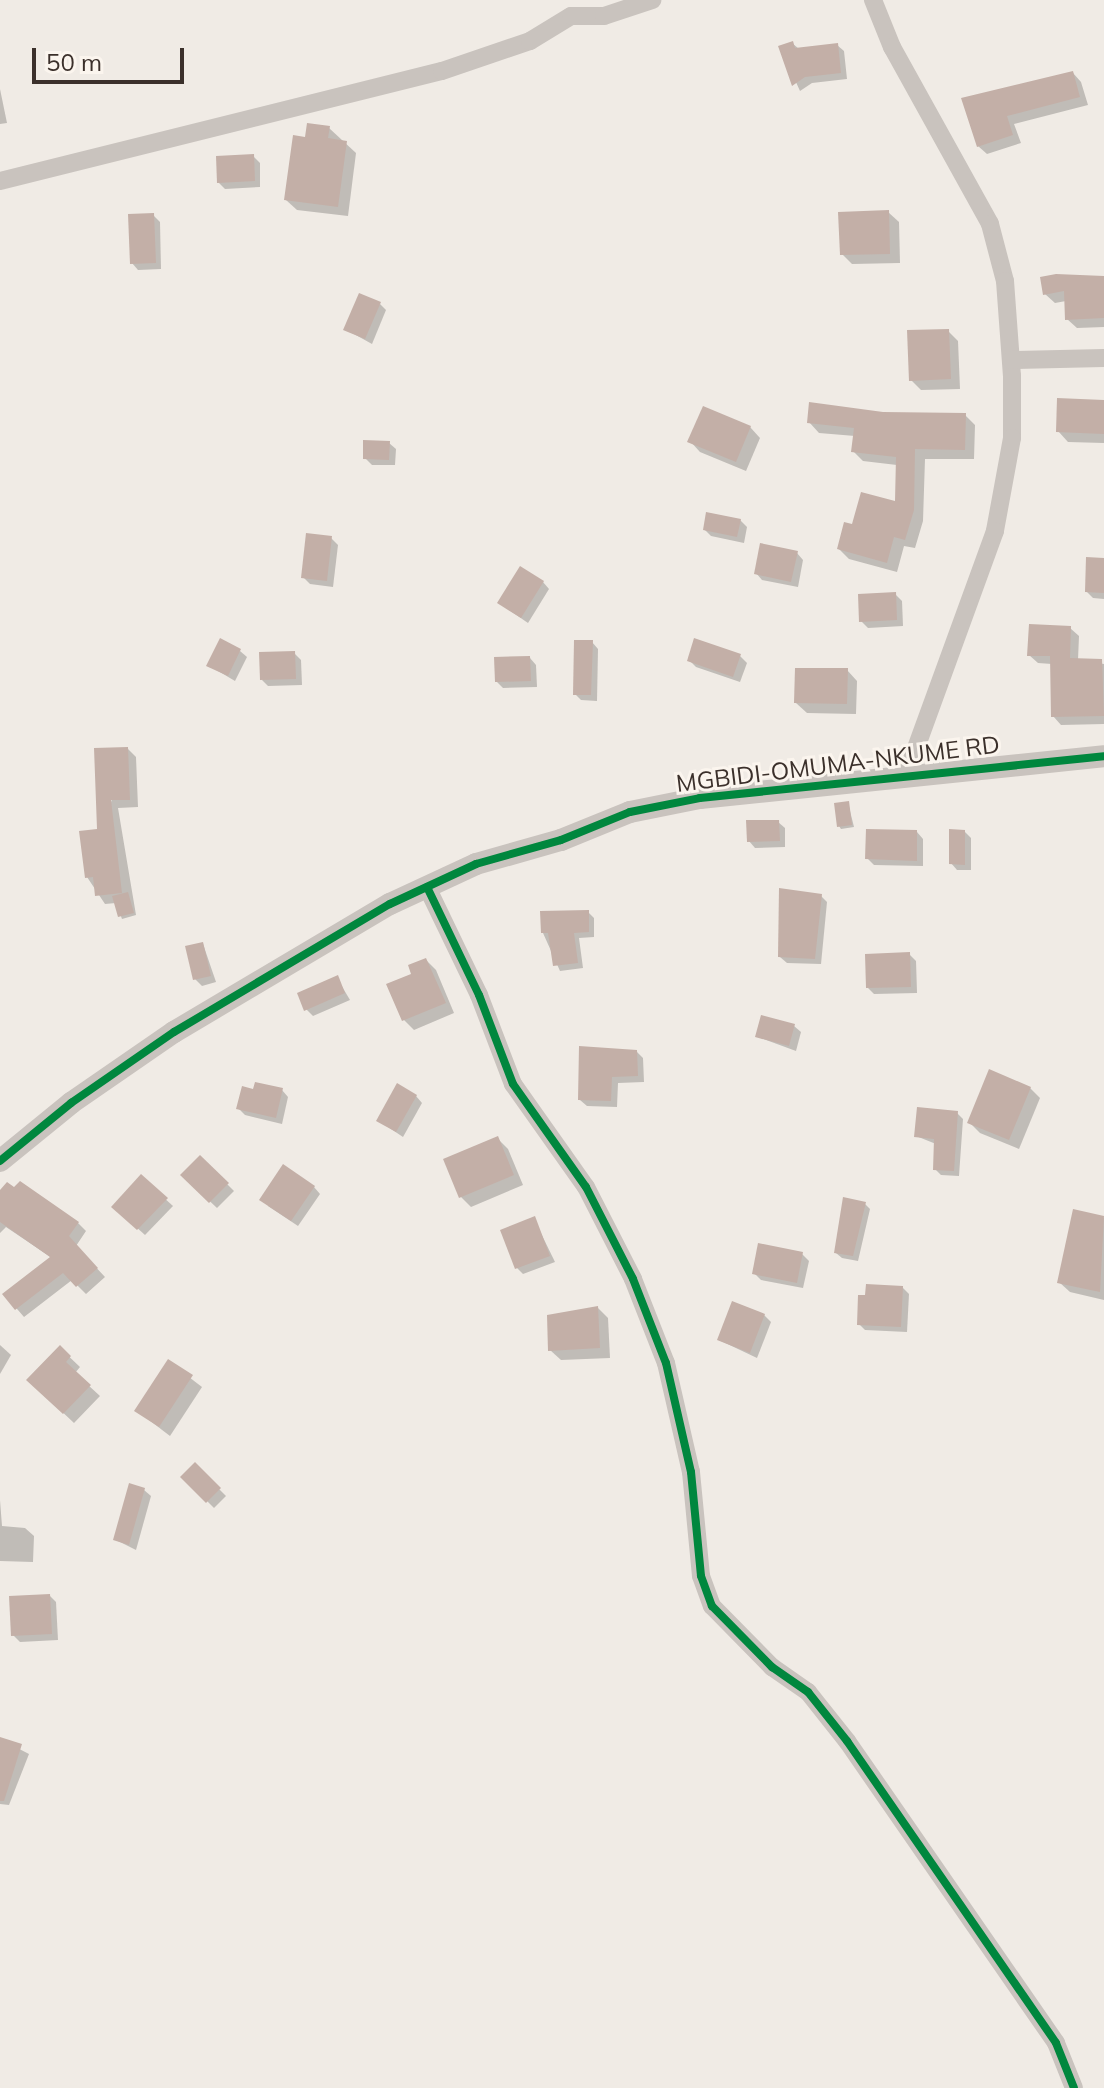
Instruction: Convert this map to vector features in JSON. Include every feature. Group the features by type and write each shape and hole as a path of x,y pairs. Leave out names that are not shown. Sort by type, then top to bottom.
{"street":[{"path":"0,181 442,71 530,41 571,16 604,16 652,0"},
{"path":"873,0 892,47 990,224 1005,281 1011,360 1012,438 995,531 907,773"},
{"path":"1011,360 1104,358"},
{"name":"MGBIDI-OMUMA-NKUME RD","path":"0,1161 71,1103 174,1032 427,887 476,864 561,840 630,812 907,773 1104,756"},
{"path":"427,887 479,995 513,1084 586,1187 633,1279 666,1363 691,1472 701,1576 712,1606 772,1667 808,1692 847,1741 1056,2043 1074,2088"}],"building":[{"path":"793,41 795,48 838,43 841,73 805,77 792,86 778,46"},
{"path":"1073,71 1080,97 1007,116 1013,135 977,147 961,98"},
{"path":"307,123 330,126 328,138 347,141 338,207 284,200 293,135 305,137"},
{"path":"254,154 255,181 217,183 216,156"},
{"path":"889,210 890,254 840,255 838,212"},
{"path":"154,213 156,263 130,264 128,214"},
{"path":"1056,274 1104,276 1104,318 1065,320 1064,291 1043,295 1040,277"},
{"path":"359,293 381,302 365,339 343,330"},
{"path":"949,329 951,379 909,381 907,330"},
{"path":"1057,398 1104,400 1104,434 1056,432"},
{"path":"809,402 883,412 966,413 965,450 915,449 914,510 905,540 894,537 887,563 837,549 844,522 852,524 861,492 895,501 896,457 851,452 854,428 807,423"},
{"path":"703,406 751,426 736,462 687,442"},
{"path":"363,440 390,441 389,460 363,459"},
{"path":"706,512 741,519 737,537 703,530"},
{"path":"306,533 332,536 327,581 301,578"},
{"path":"760,543 798,551 791,582 754,574"},
{"path":"1086,557 1104,558 1104,593 1085,592"},
{"path":"520,566 544,581 521,618 497,603"},
{"path":"896,592 897,620 859,622 858,594"},
{"path":"1029,624 1071,626 1070,658 1102,659 1104,716 1051,717 1050,656 1027,656"},
{"path":"220,638 241,649 228,676 206,666"},
{"path":"694,638 741,654 733,677 687,661"},
{"path":"574,640 593,640 591,695 573,695"},
{"path":"295,651 296,679 260,680 259,652"},
{"path":"530,656 531,681 495,682 494,657"},
{"path":"795,668 848,668 847,704 794,703"},
{"path":"128,747 130,800 111,800 122,893 95,896 93,877 85,878 79,831 97,829 94,748"},
{"path":"849,801 852,825 837,827 834,803"},
{"path":"746,820 779,820 780,841 747,842"},
{"path":"866,829 917,830 917,861 865,859"},
{"path":"949,829 965,830 965,865 949,864"},
{"path":"779,888 822,894 815,959 778,957"},
{"path":"128,892 134,913 118,917 112,896"},
{"path":"589,910 589,932 574,933 578,963 553,966 548,933 541,933 540,911"},
{"path":"203,942 211,976 193,980 185,946"},
{"path":"910,952 911,987 866,988 865,954"},
{"path":"426,958 446,1003 402,1021 386,984 411,974 408,965"},
{"path":"338,975 345,993 304,1011 297,993"},
{"path":"761,1015 795,1024 789,1046 755,1037"},
{"path":"579,1046 637,1050 638,1076 612,1077 611,1101 578,1100"},
{"path":"989,1069 1031,1087 1009,1140 967,1123"},
{"path":"255,1082 283,1088 276,1118 236,1109 242,1086 253,1089"},
{"path":"397,1083 417,1095 396,1132 376,1121"},
{"path":"917,1107 958,1111 954,1171 933,1170 934,1139 914,1137"},
{"path":"498,1136 514,1175 459,1198 443,1159"},
{"path":"200,1155 229,1183 209,1203 180,1175"},
{"path":"283,1164 315,1186 291,1221 259,1200"},
{"path":"141,1174 168,1198 137,1230 111,1207"},
{"path":"20,1181 79,1222 69,1236 98,1268 76,1287 63,1273 15,1310 2,1294 50,1257 0,1222 0,1190 7,1182 14,1187"},
{"path":"843,1197 866,1202 853,1256 834,1253"},
{"path":"1073,1209 1104,1216 1100,1292 1057,1283"},
{"path":"535,1216 550,1256 515,1269 500,1230"},
{"path":"758,1243 803,1252 797,1283 752,1274"},
{"path":"866,1284 903,1286 901,1327 857,1325 858,1295 865,1295"},
{"path":"732,1301 765,1314 750,1353 717,1340"},
{"path":"598,1306 600,1348 548,1351 547,1315"},
{"path":"60,1345 71,1356 66,1362 91,1385 63,1414 26,1380"},
{"path":"168,1359 193,1375 159,1427 134,1411"},
{"path":"195,1462 221,1488 206,1503 180,1477"},
{"path":"129,1483 145,1488 129,1545 113,1540"},
{"path":"50,1594 52,1634 11,1636 9,1596"},
{"path":"0,1737 22,1744 4,1801 0,1801"}],"cycle path":[{"path":"0,1161 71,1103 174,1032 390,904 476,864 561,840 630,812 700,798 1104,756"},
{"path":"427,887 479,995 513,1084 586,1187 633,1279 666,1363 691,1472 701,1576 712,1606 772,1667 808,1692 847,1741 1056,2043 1074,2088"}]}
